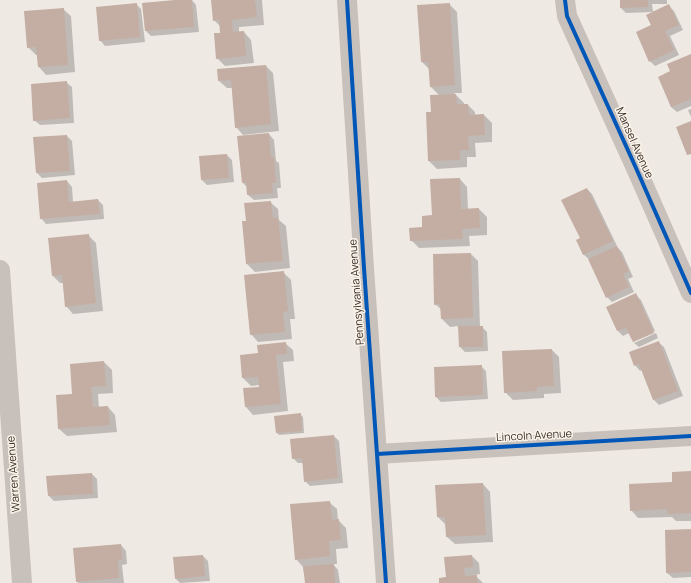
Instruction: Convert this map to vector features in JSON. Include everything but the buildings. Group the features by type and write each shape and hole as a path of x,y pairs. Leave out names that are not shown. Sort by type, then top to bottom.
{"street":[{"name":"Pennsylvania Avenue","path":"347,0 386,583"},
{"name":"Mansel Avenue","path":"565,0 567,16 691,293"},
{"name":"Warren Avenue","path":"0,270 5,418 22,583"},
{"name":"Lincoln Avenue","path":"377,454 691,436"}],"cycle path":[{"path":"347,0 386,583"},
{"path":"565,0 567,16 691,293"},
{"path":"377,454 691,436"}]}
